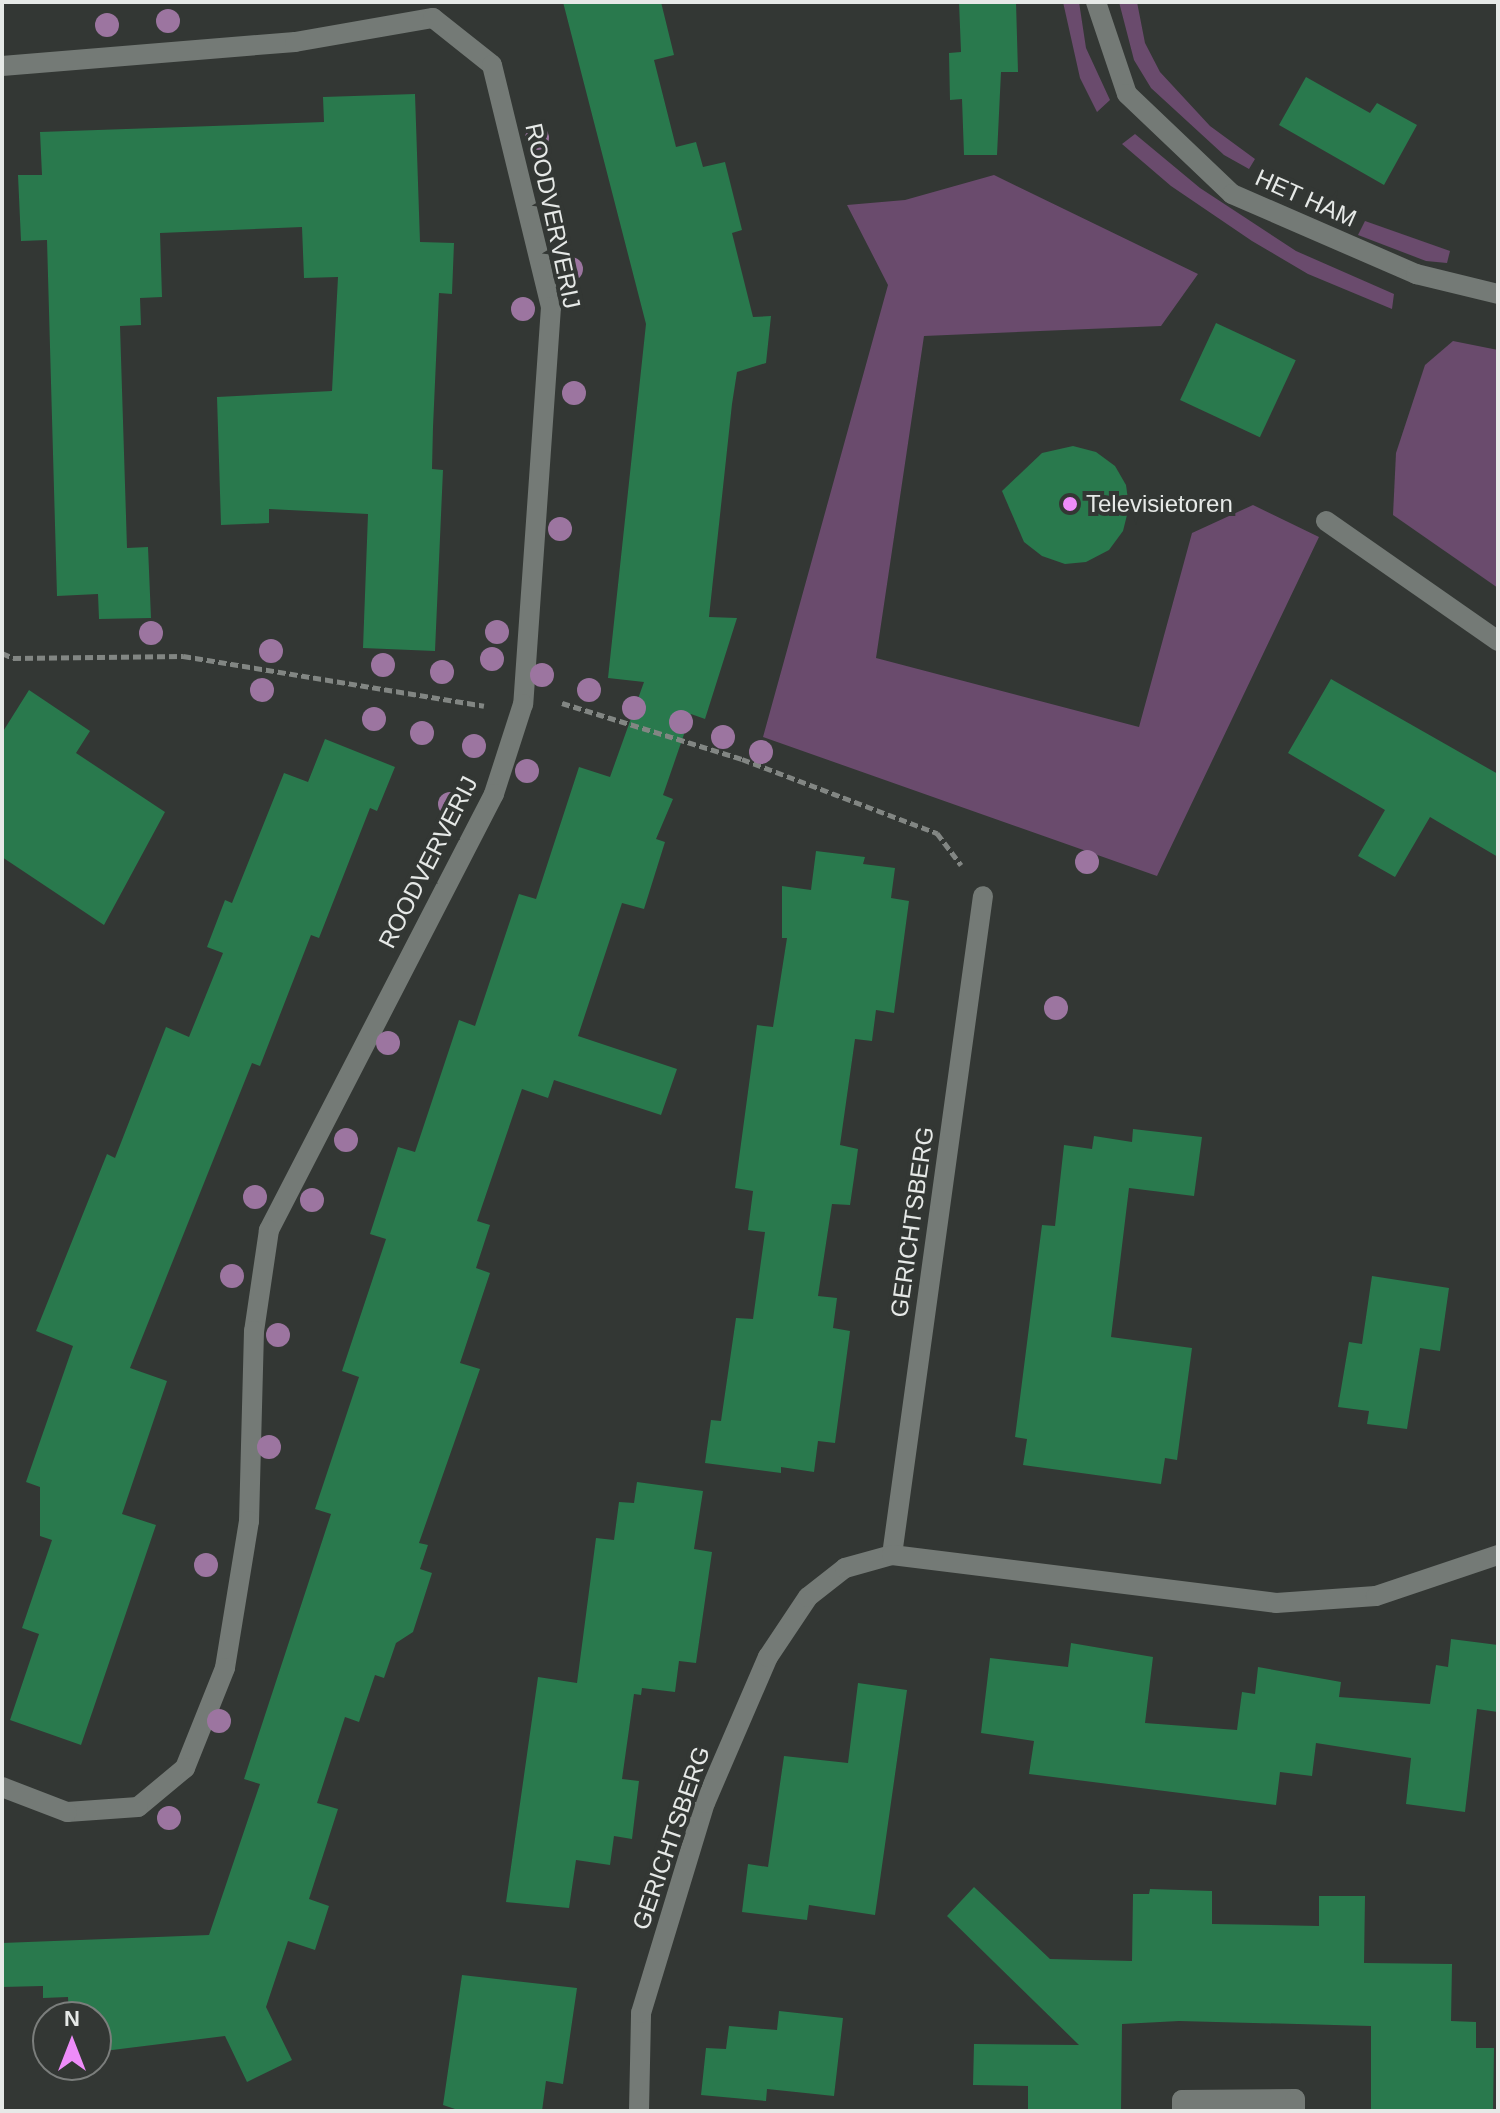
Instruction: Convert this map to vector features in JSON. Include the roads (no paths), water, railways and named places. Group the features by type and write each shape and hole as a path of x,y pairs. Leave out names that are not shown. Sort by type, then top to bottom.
{"street":[{"name":"HET HAM","path":"1096,2 1127,94 1232,194 1416,274 1498,294"},
{"name":"ROODVERVERIJ","path":"2,66 295,42 433,18 492,65 551,307 523,704 494,794 269,1230 254,1331 249,1521 225,1668 185,1768 138,1807 67,1812 2,1787"},
{"path":"1326,521 1498,641"},
{"name":"GERICHTSBERG","path":"892,1555 983,896"},
{"name":"GERICHTSBERG","path":"639,2111 641,2013 705,1803 768,1657 808,1597 845,1568 892,1555 1276,1603 1376,1596 1498,1555"},
{"path":"1182,2111 1182,2100 1295,2099 1295,2111"}],"place":[{"name":"Televisietoren","path":"1070,504"}]}
